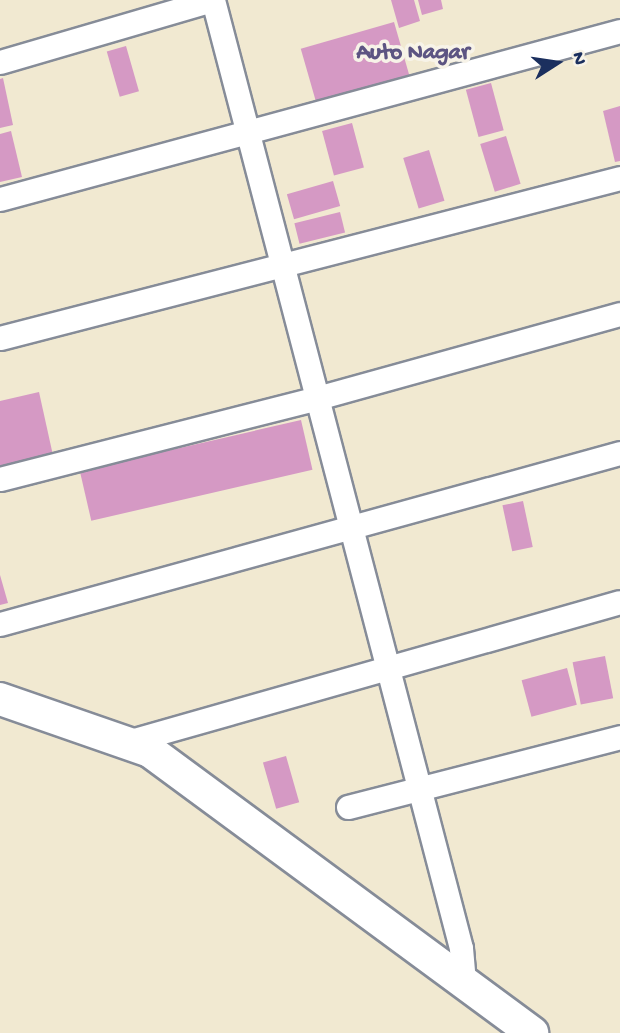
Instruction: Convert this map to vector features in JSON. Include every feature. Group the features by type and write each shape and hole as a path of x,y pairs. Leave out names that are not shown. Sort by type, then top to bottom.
{"main road":[{"path":"0,699 127,742 167,762 531,1033"}],"street":[{"path":"0,62 213,0 461,948 464,981"},
{"path":"0,199 620,31"},
{"path":"0,338 620,178"},
{"path":"0,479 317,398 620,314"},
{"path":"0,624 620,453"},
{"path":"127,742 620,602"},
{"path":"348,807 620,737"}],"building":[{"path":"391,0 414,0 420,21 399,28"},
{"path":"418,0 441,0 443,9 422,15"},
{"path":"394,22 409,75 316,102 301,49"},
{"path":"126,46 139,91 120,97 107,52"},
{"path":"3,78 13,125 0,128 0,79"},
{"path":"491,83 504,130 479,137 466,90"},
{"path":"620,106 620,161 615,162 603,111"},
{"path":"352,123 364,167 334,175 322,131"},
{"path":"11,131 22,177 0,182 0,134"},
{"path":"506,136 521,184 495,192 480,144"},
{"path":"429,150 444,201 419,209 403,158"},
{"path":"333,181 340,206 294,219 287,194"},
{"path":"340,212 345,232 299,244 294,223"},
{"path":"39,392 54,460 0,472 0,401"},
{"path":"301,420 312,470 91,521 80,471"},
{"path":"523,501 533,547 512,551 502,505"},
{"path":"0,575 8,603 0,605"},
{"path":"605,656 613,698 581,705 573,662"},
{"path":"567,668 577,705 531,717 522,680"},
{"path":"286,756 299,802 276,809 263,763"}],"district":[{"name":"Auto Nagar","path":"413,54"}]}
